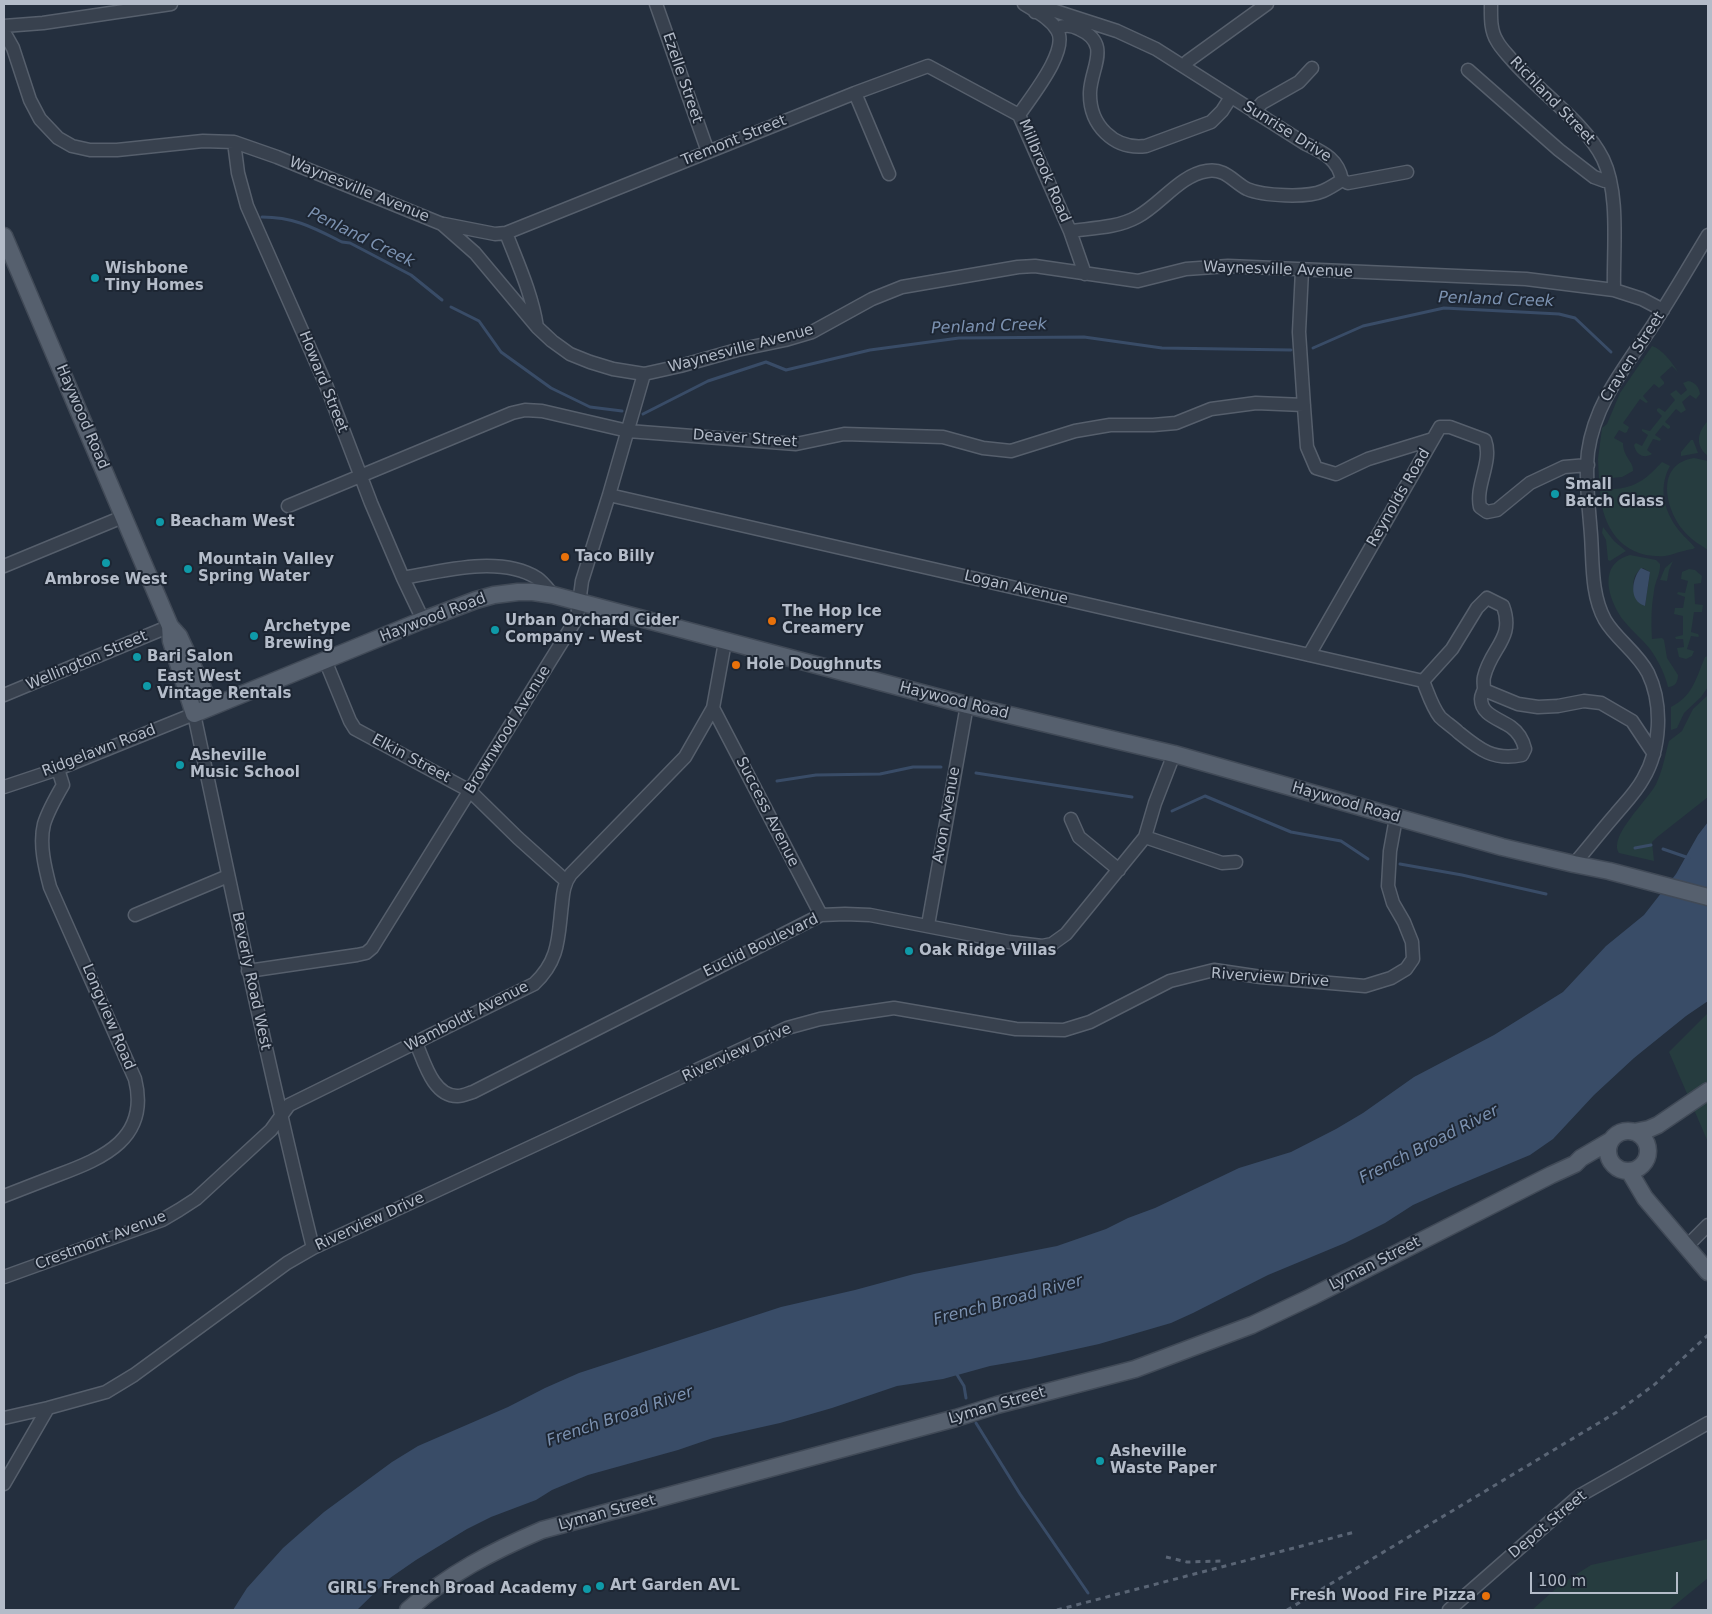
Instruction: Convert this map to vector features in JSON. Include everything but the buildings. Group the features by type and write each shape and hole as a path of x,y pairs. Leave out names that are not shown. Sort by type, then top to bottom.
{"main road":[{"name":"Haywood Road","path":"4,236 125,516 170,626 171,641 194,714 422,620 494,595 532,592 553,595 967,705 1174,754 1396,818 1708,897"},
{"name":"Haywood Road","path":"170,626 180,636 211,706"},
{"path":"1634,1132 1658,1125 1708,1091"},
{"path":"1656,1211 1647,1182 1648,1153 1644,1138 1629,1130 1618,1133 1610,1141 1607,1152 1613,1165 1629,1171 1641,1167 1648,1153 1662,1133 1708,1100"},
{"name":"Lyman Street","path":"408,1610 446,1579 469,1565 499,1548 542,1530 956,1418 997,1404 1135,1369 1252,1325 1575,1164 1581,1158 1610,1141"},
{"name":"Lyman Street","path":"1575,1164 1600,1163 1613,1165"},
{"path":"1629,1171 1637,1186 1656,1211 1708,1272"}],"street":[{"path":"4,26 43,23 171,4"},
{"name":"Ezelle Street","path":"656,4 708,152"},
{"path":"1024,4 1057,28 1066,25 1076,28 1086,33 1096,44 1098,60 1090,92 1092,107 1101,127 1115,142 1137,147 1146,146 1200,127 1218,117 1231,97"},
{"path":"1184,66 1188,61 1267,4"},
{"name":"Richland Street","path":"1491,4 1492,28 1496,40 1522,72 1595,143 1604,160 1613,201 1614,290"},
{"name":"Sunrise Drive","path":"1035,12 1038,8 1049,9 1116,31 1156,49 1304,143 1329,156 1340,171 1342,180 1321,192 1277,196 1249,190 1224,172 1207,171 1189,178 1150,208 1128,221 1070,232"},
{"name":"Millbrook Road","path":"1057,28 1061,42 1053,64 1019,115 1070,232 1085,274"},
{"name":"Waynesville Avenue","path":"4,32 8,52 40,119 58,138 72,146 90,150 117,150 203,141 234,142 442,224 475,252 537,327 552,340 570,354 613,369 644,374 737,350 798,337 827,324 872,299 902,287 1018,267 1036,266 1138,281 1186,269 1228,266 1526,279 1614,290 1642,299 1663,310"},
{"name":"Tremont Street","path":"442,224 495,234 506,233 855,93 928,66 1019,115"},
{"path":"1254,112 1262,103 1299,82 1312,68"},
{"path":"1468,70 1559,150 1594,177 1610,181"},
{"path":"855,93 890,174"},
{"name":"Howard Street","path":"234,142 238,173 247,206 326,385 402,578 422,620"},
{"path":"1342,180 1348,183 1408,172"},
{"path":"506,233 528,289 537,327"},
{"name":"Craven Street","path":"1574,864 1643,781 1654,754 1657,726 1657,705 1648,674 1639,659 1606,622 1598,604 1595,590 1589,508 1588,465 1591,438 1603,400 1663,310 1708,235"},
{"name":"Reynolds Road","path":"1302,270 1299,332 1307,448 1316,468 1336,474 1368,459 1433,439"},
{"name":"Brownwood Avenue","path":"248,971 357,955 366,953 372,948 575,621 582,581 644,374"},
{"name":"Deaver Street","path":"288,506 512,413 526,410 568,416 628,431 796,444 844,434 943,437 984,448 1011,451 1075,431 1110,425 1176,423 1211,409 1256,403 1304,405"},
{"path":"1433,439 1440,426 1450,427 1485,440 1489,449 1478,497 1480,507 1487,512 1497,510 1530,483 1564,467 1588,465"},
{"name":"Reynolds Road","path":"1308,655 1433,439"},
{"name":"Logan Avenue","path":"609,495 1424,681"},
{"path":"4,566 125,516"},
{"path":"402,578 456,569 500,567 524,572 539,579 553,595"},
{"path":"1488,598 1503,606 1508,627 1504,637 1493,653 1483,679 1484,690 1480,697 1482,707 1512,727 1523,741 1525,749 1522,755 1513,757 1499,756 1482,751 1440,717 1430,700 1424,681 1452,649 1477,608 1488,598"},
{"name":"Wellington Street","path":"4,696 170,626"},
{"path":"566,880 685,757 713,708 725,642"},
{"name":"Elkin Street","path":"325,660 355,729 470,791 518,838 566,880"},
{"path":"1484,690 1518,704 1538,707 1558,706 1584,701 1601,703 1632,721 1654,754"},
{"name":"Avon Avenue","path":"928,925 967,705"},
{"name":"Success Avenue","path":"713,708 821,915"},
{"name":"Ridgelawn Road","path":"4,787 58,769 194,714"},
{"name":"Beverly Road West","path":"194,714 280,1115 314,1248"},
{"name":"Euclid Boulevard","path":"416,1043 434,1083 440,1090 459,1096 466,1094 821,915 870,915 1009,942 1042,946 1052,944 1066,934 1145,837 1174,754"},
{"name":"Longview Road","path":"4,1196 98,1158 113,1149 126,1136 133,1124 138,1109 138,1093 135,1079 50,887 45,865 44,825 50,808 63,785 58,769"},
{"name":"Riverview Drive","path":"4,1418 106,1392 134,1375 287,1263 314,1248 787,1028 820,1019 894,1008 1016,1029 1064,1030 1090,1022 1170,981 1214,970 1261,977 1365,986 1391,978 1406,969 1413,959 1412,942 1404,922 1393,903 1388,886 1390,851 1396,818"},
{"path":"1071,819 1079,837 1119,870"},
{"path":"1145,837 1222,863 1236,862"},
{"path":"134,915 228,876"},
{"name":"Wamboldt Avenue","path":"280,1115 289,1104 534,984 544,974 556,952 566,880"},
{"name":"Crestmont Avenue","path":"4,1277 162,1220 196,1199 270,1130 280,1115"},
{"path":"1687,1246 1708,1225"},
{"path":"4,1484 48,1408"},
{"name":"Depot Street","path":"1449,1610 1579,1496 1708,1423"}],"green space":[{"path":"1652,346 1670,360 1678,372 1672,366 1660,377 1664,384 1659,388 1654,384 1643,396 1648,402 1646,403 1640,399 1623,423 1629,427 1627,432 1619,430 1614,438 1623,443 1623,448 1633,471 1622,477 1599,479 1598,459 1602,428 1607,424 1620,393"},
{"path":"1688,381 1696,385 1700,394 1696,399 1690,395 1682,402 1686,410 1681,413 1676,409 1665,422 1670,428 1668,429 1663,425 1655,435 1661,439 1660,441 1653,439 1647,450 1652,454 1641,455 1634,445 1636,443 1642,446 1648,435 1642,429 1650,431 1662,416 1657,409 1659,408 1665,412 1675,400 1670,394 1676,390 1681,395 1687,390 1683,383"},
{"path":"1708,421 1708,456 1701,448 1699,439 1704,425"},
{"path":"1693,440 1698,453 1681,456 1681,452"},
{"path":"1694,458 1708,461 1708,550 1683,530 1668,499 1667,488 1673,469 1682,462"},
{"path":"1662,462 1670,466 1664,484 1667,510 1676,527 1695,548 1665,556 1650,556 1627,547 1610,529 1605,517 1600,490 1628,487 1635,484 1648,476"},
{"path":"1603,527 1614,541 1626,551 1610,561 1608,560 1606,540 1602,533"},
{"path":"1630,555 1656,560 1660,564 1652,603 1652,639 1662,638 1664,640 1667,658 1678,675 1677,682 1673,686 1668,687 1653,653 1618,613 1610,593 1609,574 1613,566","holes":["1643,568 1650,572 1645,606 1637,598 1634,581 1638,571"]},
{"path":"1673,561 1667,581 1660,580 1665,568"},
{"path":"1689,569 1695,570 1702,576 1701,583 1694,584 1695,604 1703,605 1702,612 1694,612 1691,632 1699,636 1691,636 1687,649 1694,651 1692,656 1686,659 1679,657 1677,648 1684,647 1683,639 1676,639 1675,637 1683,635 1683,616 1674,614 1675,608 1683,608 1685,597 1677,594 1678,592 1685,593 1688,581 1681,579 1682,572"},
{"path":"1708,656 1708,687 1701,697 1684,713 1677,728 1671,730 1671,707 1689,692 1705,657"},
{"path":"1708,695 1708,797 1652,842 1654,861 1619,853 1617,845 1619,837 1624,827 1657,782 1669,741 1682,731 1693,709"},
{"path":"1708,1013 1708,1142 1669,1052"},
{"path":"1708,1539 1708,1578 1669,1610 1532,1610 1561,1584 1591,1565"}],"water":[{"path":"1641,568 1650,572 1645,606 1636,599 1633,589 1635,577"},
{"name":"French Broad River","path":"1708,822 1708,1001 1686,1016 1634,1058 1594,1095 1553,1139 1530,1155 1413,1205 1385,1223 1345,1243 1268,1275 1171,1323 1099,1344 990,1366 943,1379 897,1386 780,1423 713,1438 678,1450 588,1475 552,1490 536,1500 491,1517 467,1529 390,1578 357,1610 233,1610 247,1588 283,1548 324,1512 392,1462 418,1446 508,1407 579,1373 781,1307 914,1274 1057,1246 1106,1229 1155,1208 1239,1168 1291,1152 1336,1129 1363,1113 1414,1077 1494,1035 1563,992 1606,946 1644,915 1676,874 1698,835"}],"waterway":[{"name":"Penland Creek","path":"262,217 294,221 342,242 350,243 411,275 442,300"},
{"name":"Penland Creek","path":"451,307 479,321 501,352 551,388 590,407 622,411"},
{"name":"Penland Creek","path":"1313,348 1363,326 1444,308 1559,314 1575,318 1611,352"},
{"name":"Penland Creek","path":"643,414 708,381 766,362 786,370 870,350 959,338 1084,337 1162,348 1291,350"},
{"path":"777,781 816,775 880,774 913,767 941,767"},
{"path":"976,773 1132,797"},
{"path":"1172,811 1205,796 1291,832 1341,841 1368,859"},
{"path":"1635,848 1651,845"},
{"path":"1663,849 1689,858"},
{"path":"1400,864 1462,875 1546,894"},
{"path":"956,1373 964,1386 966,1398"},
{"path":"976,1423 1020,1494 1088,1593"}],"railway":[{"path":"1287,1610 1617,1412 1654,1385 1708,1335"},
{"path":"1057,1610 1355,1532"},
{"path":"1166,1557 1187,1562 1222,1561"}],"place":[{"name":"Wishbone Tiny Homes","path":"95,278"},
{"name":"Small Batch Glass","path":"1555,494"},
{"name":"Beacham West","path":"160,522"},
{"name":"Taco Billy","path":"565,557"},
{"name":"Ambrose West","path":"106,563"},
{"name":"Mountain Valley Spring Water","path":"188,569"},
{"name":"The Hop Ice Creamery","path":"772,621"},
{"name":"Urban Orchard Cider Company - West","path":"495,630"},
{"name":"Archetype Brewing","path":"254,636"},
{"name":"Bari Salon","path":"137,657"},
{"name":"Hole Doughnuts","path":"736,665"},
{"name":"East West Vintage Rentals","path":"147,686"},
{"name":"Asheville Music School","path":"180,765"},
{"name":"Oak Ridge Villas","path":"909,951"},
{"name":"Asheville Waste Paper","path":"1100,1461"},
{"name":"Art Garden AVL","path":"600,1586"},
{"name":"GIRLS French Broad Academy","path":"587,1589"},
{"name":"Fresh Wood Fire Pizza","path":"1486,1596"}]}
